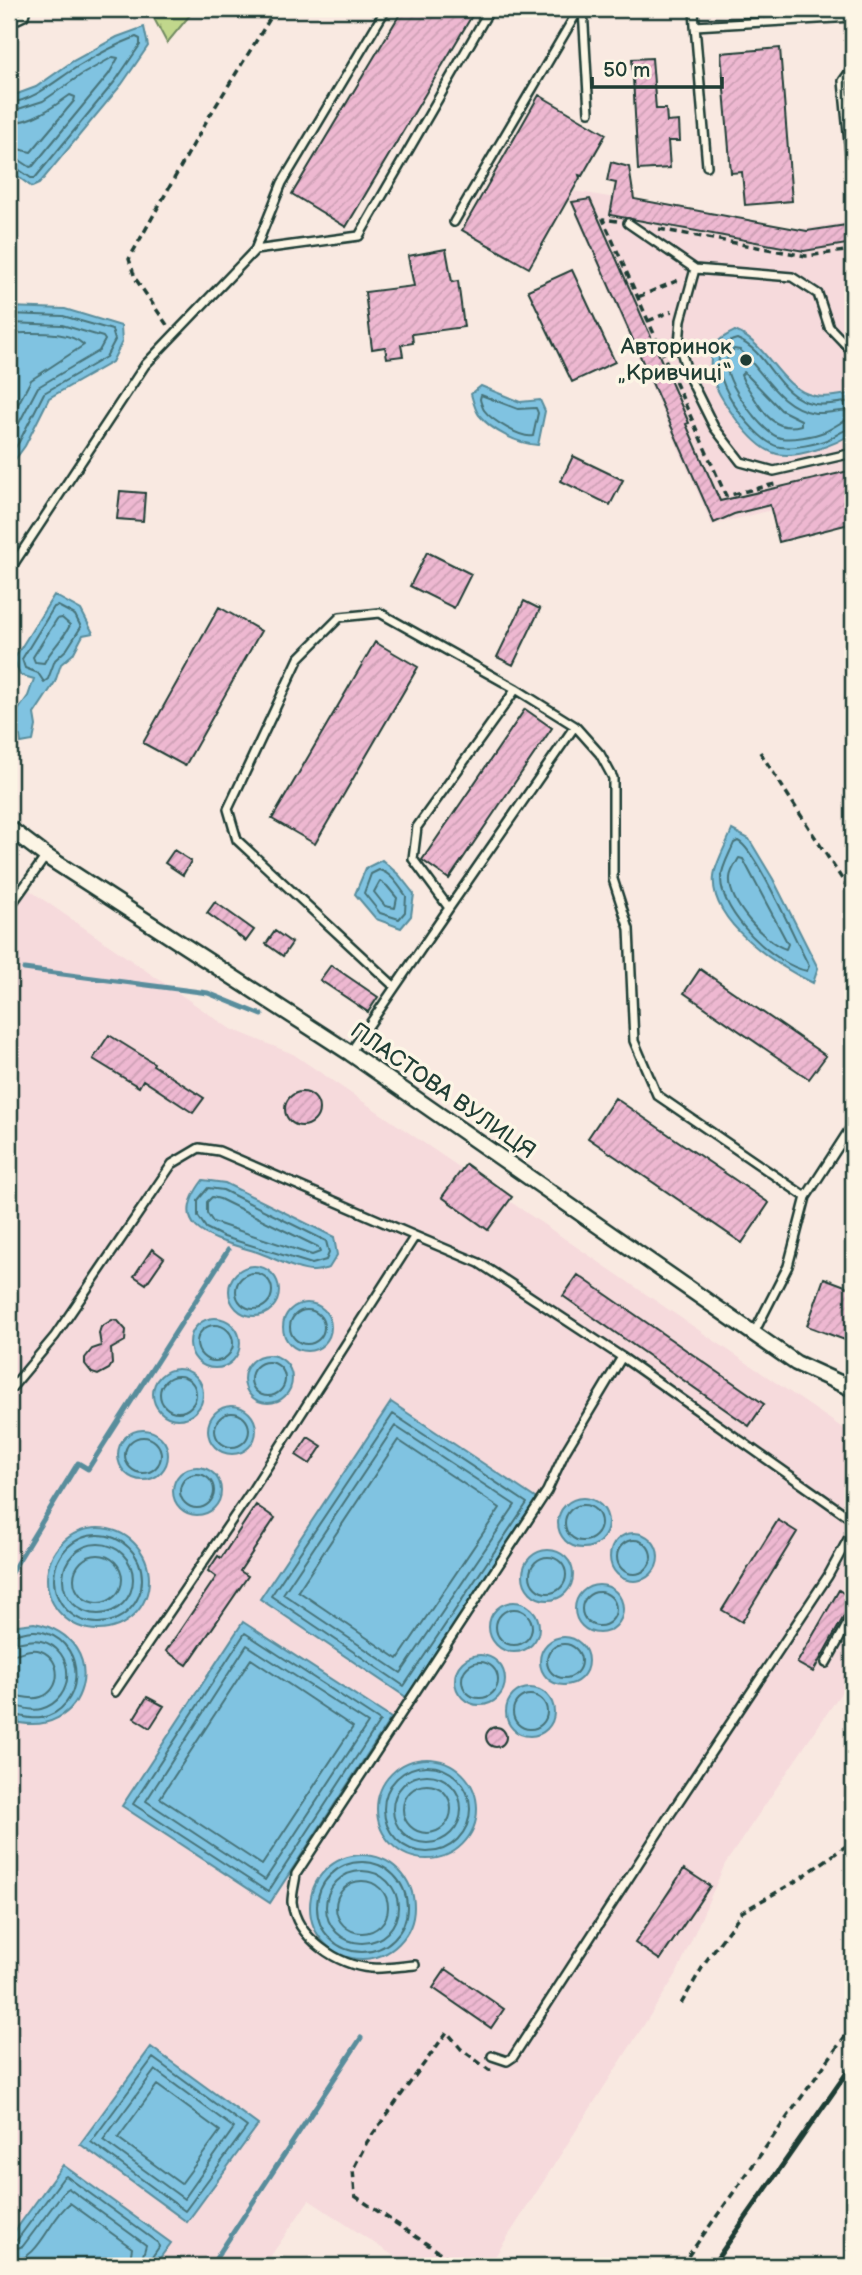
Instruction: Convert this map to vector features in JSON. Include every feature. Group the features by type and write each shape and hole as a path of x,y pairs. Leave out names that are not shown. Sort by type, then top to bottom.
{"street":[{"name":"ПЛАСТОВА ВУЛИЦЯ","path":"9,828 46,856 350,1053 796,1363 853,1389"}],"lane":[{"path":"9,23 24,16 26,9"},
{"path":"9,571 145,365 255,250 282,183 386,9"},
{"path":"255,250 359,236 490,9"},
{"path":"581,9 589,112"},
{"path":"454,222 581,9"},
{"path":"694,9 707,166"},
{"path":"695,26 853,17"},
{"path":"853,73 848,74 843,81 853,185"},
{"path":"628,223 694,271 792,276 818,294 829,327 853,352"},
{"path":"694,271 681,320 680,344 688,374 714,427 741,462 774,471 853,453"},
{"path":"395,987 237,840 228,809 299,658 340,617 380,613 516,689 575,726 600,754 612,778 614,879 629,929 634,1041 657,1095 806,1197"},
{"path":"449,908 413,859 417,827 516,689"},
{"path":"350,1053 575,726"},
{"path":"9,908 46,856"},
{"path":"754,1334 788,1266 806,1197 853,1124"},
{"path":"9,1391 55,1336 172,1164 199,1148 219,1151 479,1263 622,1357 853,1520"},
{"path":"115,1692 253,1489 415,1236"},
{"path":"415,1965 369,1968 335,1957 314,1942 299,1925 292,1901 296,1874 547,1492 565,1452 622,1357"},
{"path":"492,2056 511,2059 828,1576 853,1530"},
{"path":"825,1662 853,1614"}],"path":[{"path":"174,335 135,278 129,258 207,120 276,9"},
{"path":"638,297 694,271"},
{"path":"648,321 685,305"},
{"path":"760,752 853,896"},
{"path":"681,2004 706,1961 742,1912 798,1880 853,1841"},
{"path":"681,2266 853,2025"},
{"path":"460,2266 355,2196 353,2169 367,2141 447,2032 461,2049 489,2070 506,2070 511,2059"}],"shaded area":[{"name":"Авторинок „Кривчиці“","path":"573,191 800,229 853,221 853,490 712,525 569,199"},
{"path":"9,876 229,1028 293,1054 853,1435 853,1675 725,1864 676,1975 489,2266 409,2266 309,2200 264,2266 9,2266"}],"green space":[{"path":"149,9 195,9 167,43"}],"water":[{"path":"144,27 148,46 122,84 39,184 32,187 9,170 9,97 36,87 73,61 117,37"},
{"path":"9,307 65,309 121,326 122,342 112,362 49,398 25,446 9,468"},
{"path":"735,331 747,337 783,376 802,391 819,397 853,394 853,433 827,446 785,455 767,450 757,442 737,420 720,395 711,373 711,357 716,344"},
{"path":"481,386 520,402 540,400 545,411 538,445 514,439 484,421 476,411 471,394"},
{"path":"54,595 81,610 93,633 83,635 73,654 61,664 55,682 34,714 36,726 33,741 21,743 20,736 9,733 9,723 28,696 34,679 20,675 14,659"},
{"path":"732,830 749,839 773,879 818,968 813,983 765,954 734,926 722,910 715,893 714,876"},
{"path":"382,860 414,894 411,916 401,928 376,919 355,894 366,868"},
{"path":"203,1180 225,1183 334,1237 337,1255 329,1268 314,1271 301,1269 213,1238 201,1231 192,1222 189,1212 192,1198"},
{"path":"254,1266 272,1273 279,1291 272,1309 254,1316 236,1309 229,1291 236,1273"},
{"path":"307,1303 324,1310 331,1327 324,1344 307,1351 290,1344 283,1327 290,1310"},
{"path":"215,1318 233,1325 240,1343 233,1361 215,1368 197,1361 190,1343 197,1325"},
{"path":"268,1355 285,1362 292,1379 285,1396 268,1403 251,1396 244,1379 251,1362"},
{"path":"178,1369 196,1376 203,1394 196,1412 178,1419 160,1412 153,1394 160,1376"},
{"path":"391,1402 538,1500 406,1697 260,1599"},
{"path":"232,1406 249,1413 256,1430 249,1447 232,1454 215,1447 208,1430 215,1413"},
{"path":"143,1430 161,1437 168,1455 161,1473 143,1480 125,1473 118,1455 125,1437"},
{"path":"197,1467 214,1474 221,1491 214,1508 197,1515 180,1508 173,1491 180,1474"},
{"path":"583,1498 601,1505 608,1523 601,1541 583,1548 565,1541 558,1523 565,1505"},
{"path":"98,1528 117,1532 134,1543 145,1560 149,1579 145,1598 134,1615 117,1626 98,1630 79,1626 62,1615 51,1598 47,1579 51,1560 62,1543 79,1532"},
{"path":"634,1533 651,1540 658,1557 651,1574 634,1581 617,1574 610,1557 617,1540"},
{"path":"548,1550 566,1557 573,1575 566,1593 548,1600 530,1593 523,1575 530,1557"},
{"path":"599,1585 616,1592 623,1609 616,1626 599,1633 582,1626 575,1609 582,1592"},
{"path":"514,1602 532,1609 539,1627 532,1645 514,1652 496,1645 489,1627 496,1609"},
{"path":"243,1622 391,1718 270,1903 122,1806"},
{"path":"34,1623 60,1633 76,1648 83,1667 82,1687 73,1705 58,1718 36,1724 9,1720 9,1630 18,1625"},
{"path":"564,1637 581,1644 588,1661 581,1678 564,1685 547,1678 540,1661 547,1644"},
{"path":"480,1655 498,1662 505,1680 498,1698 480,1705 462,1698 455,1680 462,1662"},
{"path":"530,1688 547,1695 554,1712 547,1729 530,1736 513,1729 506,1712 513,1695"},
{"path":"427,1759 455,1767 469,1781 477,1809 469,1837 455,1851 427,1859 399,1851 385,1837 377,1809 385,1781 399,1767"},
{"path":"362,1855 382,1859 399,1870 410,1887 414,1907 410,1927 399,1944 382,1955 362,1959 342,1955 325,1944 314,1927 310,1907 314,1887 325,1870 342,1859"},
{"path":"151,2047 258,2125 187,2222 80,2144"},
{"path":"63,2165 171,2243 154,2266 9,2266 9,2239"}],"building":[{"path":"403,9 476,9 346,227 292,194"},
{"path":"780,48 792,201 745,205 742,172 731,173 721,53"},
{"path":"652,58 656,109 666,109 667,122 679,121 680,141 668,141 670,168 638,170 632,59"},
{"path":"539,95 606,134 582,176 579,175 580,178 529,268 462,230"},
{"path":"611,162 629,167 634,199 807,231 853,224 853,243 804,251 610,215 616,183 607,181"},
{"path":"590,199 689,423 686,424 720,501 853,470 853,523 779,542 770,505 734,514 714,523 572,202"},
{"path":"446,249 452,282 458,281 464,327 412,334 413,343 401,345 403,356 387,358 385,347 372,349 365,292 414,286 408,256"},
{"path":"572,270 615,362 572,382 528,290"},
{"path":"573,456 623,480 610,505 561,481"},
{"path":"120,491 145,493 143,521 117,519"},
{"path":"427,552 471,574 454,608 410,586"},
{"path":"524,601 540,609 513,665 497,657"},
{"path":"219,607 261,631 185,766 143,743"},
{"path":"375,642 418,667 315,844 272,819"},
{"path":"525,709 552,728 449,879 422,860"},
{"path":"174,850 191,861 183,875 165,863"},
{"path":"215,902 254,930 246,941 207,913"},
{"path":"275,931 292,943 283,956 266,944"},
{"path":"331,965 378,997 368,1012 320,980"},
{"path":"700,969 826,1056 809,1079 684,993"},
{"path":"109,1035 204,1098 193,1113 143,1080 139,1087 93,1059"},
{"path":"302,1092 314,1097 319,1109 314,1121 302,1126 290,1121 285,1109 290,1097"},
{"path":"615,1098 769,1203 742,1243 588,1138"},
{"path":"466,1164 512,1197 488,1230 442,1197"},
{"path":"152,1249 164,1258 146,1284 134,1276"},
{"path":"578,1275 764,1404 749,1426 563,1296"},
{"path":"824,1278 853,1289 853,1343 807,1326"},
{"path":"112,1320 118,1321 126,1330 125,1341 111,1349 112,1364 98,1375 92,1373 85,1364 85,1358 92,1349 101,1346 101,1327"},
{"path":"308,1437 322,1446 310,1464 296,1455"},
{"path":"256,1505 275,1518 240,1571 248,1576 187,1665 166,1651 216,1577 208,1571 218,1556 221,1558"},
{"path":"778,1520 797,1532 742,1622 722,1610"},
{"path":"839,1590 853,1600 813,1672 797,1663"},
{"path":"147,1697 164,1706 150,1728 134,1718"},
{"path":"496,1727 503,1730 506,1737 503,1744 496,1747 489,1744 486,1737 489,1730"},
{"path":"684,1869 710,1886 660,1960 635,1943"},
{"path":"446,1969 504,2009 491,2028 433,1988"}],"waterway":[{"path":"24,969 208,993 262,1015"},
{"path":"9,1576 78,1463 88,1469 228,1250"},
{"path":"211,2266 361,2038"}],"railway":[{"path":"712,2266 853,2064"}],"place":[{"name":"Авторинок „Кривчиці“","path":"746,360"}]}
